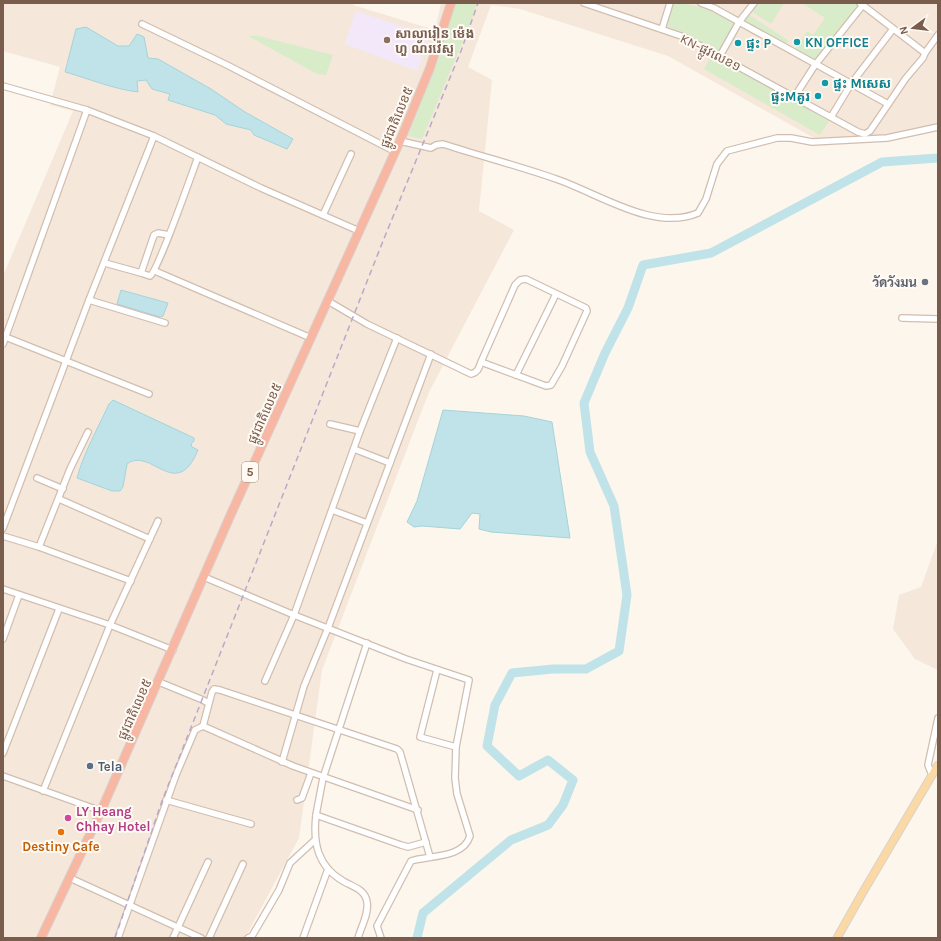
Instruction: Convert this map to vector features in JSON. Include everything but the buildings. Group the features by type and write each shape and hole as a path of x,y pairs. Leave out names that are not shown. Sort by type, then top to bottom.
{"highway":[{"name":"ផ្លូវជាតិលេខ៥","path":"41,938 101,811 400,140 430,68 451,3"}],"main road":[{"path":"838,938 867,885 938,765"}],"street":[{"name":"KN-ផ្លូវលេខ១","path":"584,3 596,5 684,37 795,96 831,118 858,132 865,134 870,130 888,104"},
{"path":"662,29 670,3"},
{"path":"702,3 888,104 923,58 938,35"},
{"path":"720,56 739,22 754,3"},
{"path":"795,96 815,65 862,4 925,53"},
{"path":"142,24 227,65 394,151"},
{"path":"831,118 851,84 893,29"},
{"path":"3,86 87,110 154,136 359,231"},
{"path":"3,344 4,336 87,110"},
{"path":"400,140 431,148 436,145 443,144 556,179 626,208 647,215 665,218 683,218 698,213 706,199 717,164 727,150 777,138 791,138 812,142 887,138 938,127"},
{"path":"3,528 89,300 105,263 154,136"},
{"path":"323,215 351,154"},
{"path":"105,263 150,276 155,271 198,157"},
{"path":"141,273 154,235 158,233 169,235"},
{"path":"155,271 311,338"},
{"path":"328,301 367,324 471,374 476,373 481,362 518,282 526,279 584,307 587,311 562,366 551,386 546,386 481,362"},
{"path":"516,375 556,294"},
{"path":"89,300 165,323"},
{"path":"902,318 938,319"},
{"path":"4,336 149,394"},
{"path":"265,682 294,615 360,430 397,338"},
{"path":"282,762 294,716 304,686 328,628 431,354"},
{"path":"330,424 360,430"},
{"path":"39,547 70,468 88,432"},
{"path":"354,449 390,464"},
{"path":"37,478 63,489"},
{"path":"59,499 150,539"},
{"path":"332,510 367,523"},
{"path":"43,791 110,625 158,521"},
{"path":"3,536 39,547 131,581"},
{"path":"204,577 294,615 438,670 469,680 456,747 457,794 470,836 468,842 457,850 411,861 377,926 381,938"},
{"path":"3,589 110,625 173,650"},
{"path":"3,638 19,595"},
{"path":"3,753 59,609"},
{"path":"358,938 366,912 367,902 363,892 342,880 328,869 321,858 314,833 323,778 367,643"},
{"path":"438,670 420,737 456,747"},
{"path":"159,682 208,703"},
{"path":"203,726 208,703 214,689 397,749 400,752 418,810 430,857"},
{"path":"932,775 928,765 938,718"},
{"path":"203,726 282,762 323,778 418,810"},
{"path":"118,938 131,906 166,800 195,730 203,726"},
{"path":"297,800 302,798 311,773"},
{"path":"3,776 101,811"},
{"path":"166,800 251,824"},
{"path":"316,814 401,845 408,846 426,842"},
{"path":"248,938 252,936 279,890 290,863 315,840"},
{"path":"173,938 208,862"},
{"path":"209,938 244,864"},
{"path":"303,938 328,869"},
{"path":"70,878 201,938"}],"shaded area":[{"path":"3,3 354,3 353,5 435,30 441,3 938,3 938,128 887,138 821,142 668,56 520,9 491,5 468,67 492,80 479,211 514,230 429,392 322,670 299,838 245,938 3,938 3,276 73,111 50,105 60,67 3,51"},
{"name":"សាលារៀន ម៉េង ហួ ណ័រវ៉េស្ទ","path":"356,11 430,36 417,71 345,44"},
{"path":"938,540 938,670 915,659 893,629 899,595 921,587"}],"green space":[{"path":"455,3 477,3 468,29 422,139 408,136 438,61"},
{"path":"674,3 682,3 698,7 713,12 735,23 719,53 687,34 666,26"},
{"path":"759,3 784,3 771,24 752,12"},
{"path":"802,3 856,3 859,5 814,63 793,53 807,31 813,35 825,18"},
{"path":"748,14 789,41 784,46 742,22"},
{"path":"248,36 259,36 333,55 326,75 317,74"},
{"path":"712,55 829,121 820,135 704,69"}],"water":[{"path":"86,27 118,46 129,46 137,34 144,37 148,58 158,59 211,89 245,112 293,139 287,149 254,135 251,130 226,124 215,115 168,100 170,94 152,89 146,80 137,81 138,92 129,91 65,72 76,29"},
{"path":"121,290 168,303 163,316 160,317 117,304"},
{"path":"113,400 194,438 194,441 191,444 192,447 198,450 190,465 181,472 172,473 136,460 127,464 123,487 120,491 112,491 77,478 83,459 109,404"},
{"path":"443,410 524,416 552,422 570,538 491,532 479,529 480,514 472,513 460,529 422,526 414,527 407,522 417,501"}],"waterway":[{"path":"417,938 423,913 511,840 548,825 563,805 573,780 548,760 519,776 487,746 495,705 512,673 553,669 586,669 619,651 627,595 614,506 590,452 584,403 605,353 628,308 643,265 711,253 882,162 938,158"}],"railway":[{"path":"115,938 162,801 383,241 461,51 478,3"}],"place":[{"name":"សាលារៀន ម៉េង ហួ ណ័រវ៉េស្ទ","path":"387,40"},
{"name":"KN OFFICE","path":"797,42"},
{"name":"ផ្ទះ P","path":"738,43"},
{"name":"ផ្ទះ Mសេស","path":"825,83"},
{"name":"ផ្ទះMគូរ","path":"818,96"},
{"name":"วัดวังมน","path":"925,282"},
{"name":"Tela","path":"90,766"},
{"name":"LY Heang Chhay Hotel","path":"68,818"},
{"name":"Destiny Cafe","path":"61,832"}]}
